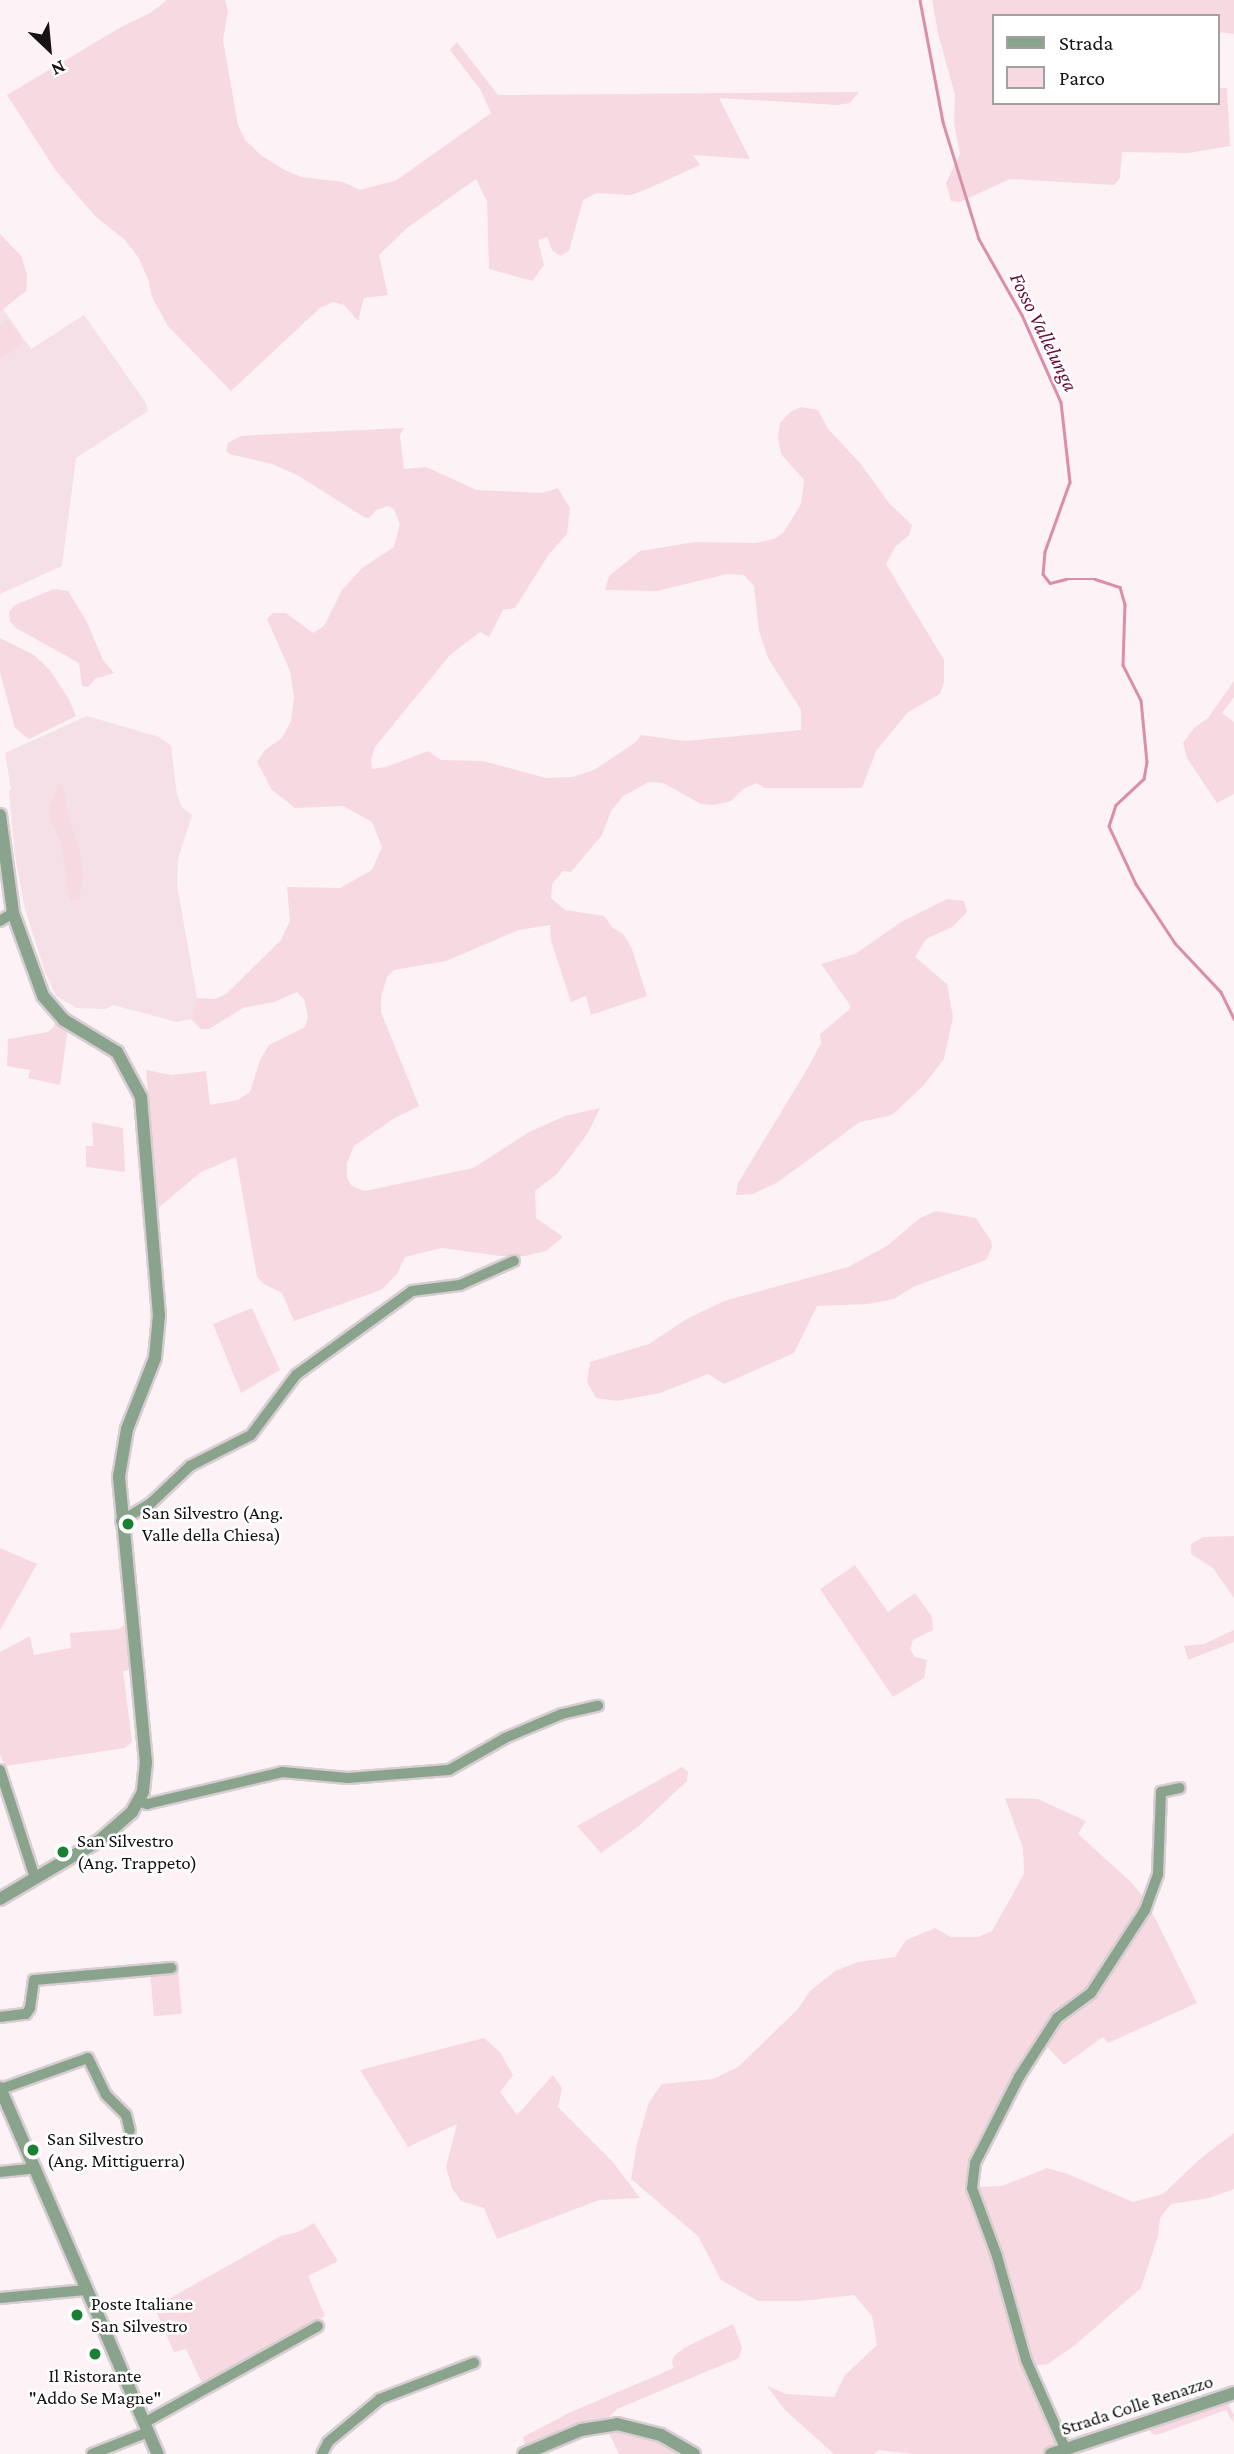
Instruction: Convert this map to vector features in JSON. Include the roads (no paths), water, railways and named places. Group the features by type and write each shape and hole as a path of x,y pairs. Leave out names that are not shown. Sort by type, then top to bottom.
{"street":[{"path":"0,815 13,913 28,959 47,1002 64,1020 117,1052 141,1097 159,1315 155,1358 127,1429 120,1461 121,1521 146,1772 139,1801 125,1819 100,1840 0,1899"},
{"path":"0,921 13,913"},
{"path":"121,1521 150,1503 190,1466 251,1435 296,1375 412,1292 460,1285 514,1261"},
{"path":"139,1801 148,1804 282,1772 348,1778 449,1770 505,1738 562,1714 598,1706"},
{"path":"0,1770 35,1878"},
{"path":"1065,2448 1026,2360 997,2256 972,2188 975,2163 1019,2077 1057,2018 1091,1993 1146,1910 1158,1874 1161,1792 1180,1788"},
{"path":"0,2017 26,2014 30,2008 34,1980 171,1968"},
{"path":"130,2132 126,2115 106,2095 88,2058 0,2089 158,2454"},
{"path":"0,2172 36,2168"},
{"path":"0,2298 86,2291"},
{"path":"92,2454 146,2427 318,2326"},
{"path":"323,2454 328,2442 380,2399 474,2363"},
{"name":"Strada Colle Renazzo","path":"1052,2454 1234,2393"},
{"path":"524,2454 581,2431 617,2424 661,2435 694,2454"}],"waterway":[{"name":"Fosso Vallelunga","path":"920,0 943,122 979,239 1022,315 1061,402 1070,482 1045,552 1043,574 1050,583 1066,579 1095,579 1120,587 1125,604 1123,665 1141,700 1147,762 1144,779 1116,805 1109,826 1136,884 1175,943 1221,992 1234,1019"}],"place":[{"name":"San Silvestro (Ang. Valle della Chiesa)","path":"128,1524"},
{"name":"San Silvestro (Ang. Trappeto)","path":"63,1852"},
{"name":"San Silvestro (Ang. Mittiguerra)","path":"33,2150"},
{"name":"Poste Italiane San Silvestro","path":"77,2315"},
{"name":"Il Ristorante \"Addo Se Magne\"","path":"95,2354"}]}
